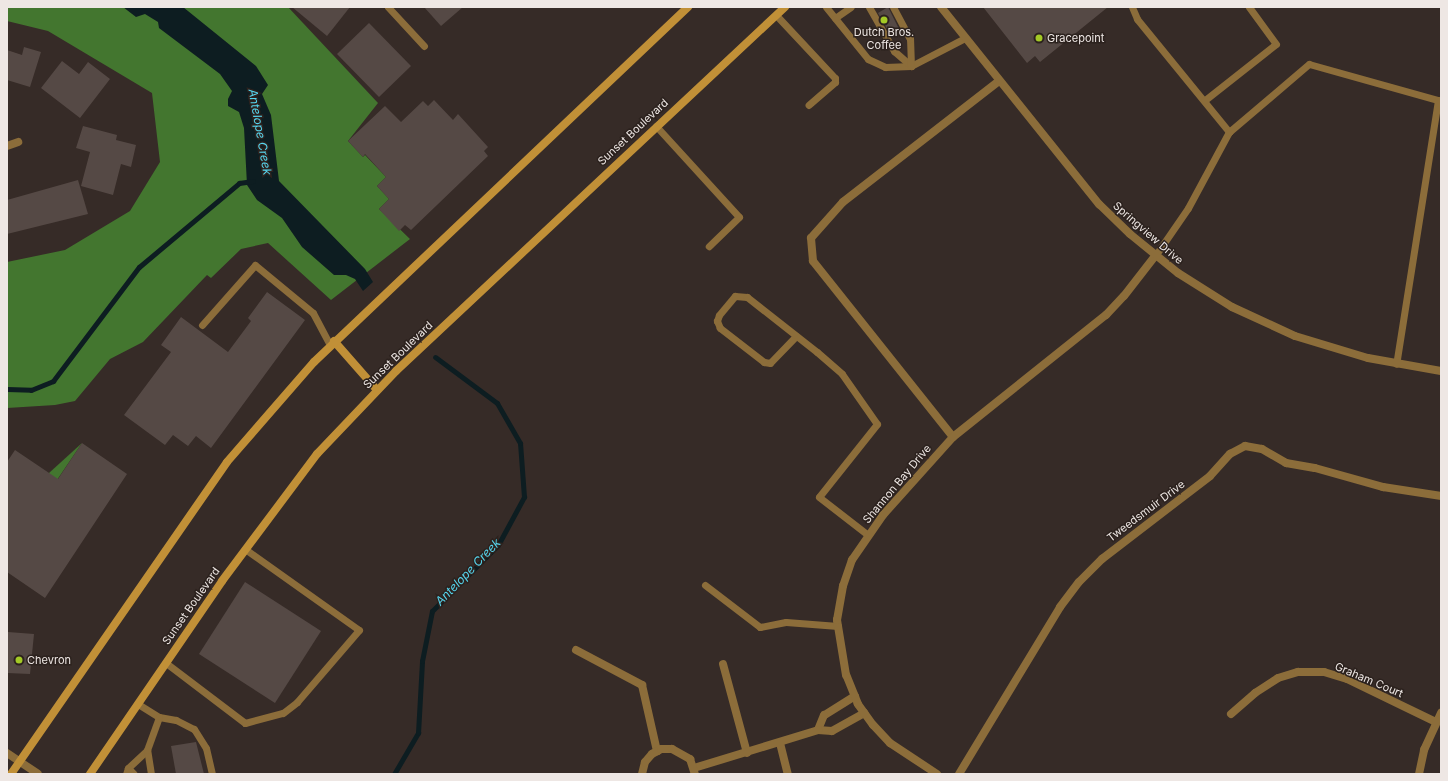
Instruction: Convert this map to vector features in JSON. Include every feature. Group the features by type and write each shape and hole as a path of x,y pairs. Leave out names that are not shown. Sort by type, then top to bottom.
{"main road":[{"path":"11,774 227,462 332,343 688,7"},
{"name":"Sunset Boulevard","path":"90,774 245,549 317,454 377,390 656,126 785,7"},
{"path":"332,343 377,390"}],"street":[{"name":"Springview Drive","path":"941,7 1099,204 1155,256 1204,290 1263,322 1333,350 1396,364 1441,371"},
{"path":"953,437 813,261 811,238 843,202 999,81"},
{"path":"7,146 18,142"},
{"name":"Shannon Bay Drive","path":"938,774 890,743 864,713 846,675 838,626 843,586 852,560 868,535 953,437 1106,315 1124,296 1155,256"},
{"name":"Tweedsmuir Drive","path":"959,774 1060,607 1079,582 1102,558 1210,476 1230,454 1245,446 1262,449 1286,463 1315,468 1383,487 1441,496"},
{"path":"576,650 642,685 657,751"},
{"path":"723,664 747,753"},
{"name":"Graham Court","path":"1231,714 1254,693 1278,678 1298,672 1324,672 1347,679 1436,722"},
{"path":"818,730 824,715 855,696"},
{"path":"642,774 645,762 657,751 672,748 681,752 690,758 694,771 818,730 832,731 864,713"},
{"path":"1419,774 1424,750 1441,713"},
{"path":"780,742 788,774"},
{"path":"7,753 38,774"}],"lane":[{"path":"388,7 424,46"},
{"path":"826,7 862,52 875,64 896,69 911,66 965,38"},
{"path":"835,18 851,7"},
{"path":"869,7 894,51 911,66"},
{"path":"893,7 910,39 911,66"},
{"path":"1132,7 1137,19 1229,132"},
{"path":"1204,100 1276,44 1249,7"},
{"path":"776,15 835,78 835,82 809,105"},
{"path":"1155,256 1188,208 1229,132 1309,64 1438,100 1396,364"},
{"path":"656,126 739,217 709,246"},
{"path":"202,325 255,265 313,313 332,343"},
{"path":"796,336 770,363 764,362 720,328 717,321 719,315 735,296 740,295 746,297 796,336 842,374 877,424 819,497 868,535"},
{"path":"166,663 245,723 283,713 297,702 317,676 359,630 245,549"},
{"path":"705,585 760,626 786,622 838,626"},
{"path":"138,704 159,717 176,720 194,729 206,748 212,774"},
{"path":"134,774 127,771 147,750 159,717"},
{"path":"147,750 151,774"}],"green space":[{"path":"7,7 288,7 378,103 348,141 363,157 365,155 386,177 377,186 389,199 379,209 410,239 331,300 268,243 241,249 211,278 207,275 143,342 110,359 75,401 55,405 7,408 7,262 65,250 130,211 160,162 152,93 48,31 7,21"},
{"path":"82,443 7,554 7,535 49,473"}],"water":[{"path":"123,7 183,7 256,66 268,85 262,94 271,115 279,181 365,269 373,282 363,291 355,279 346,275 334,275 302,247 282,218 257,200 247,185 244,128 239,112 228,106 228,99 232,91 220,74 159,28 158,22 145,14 136,17"}],"building":[{"path":"292,7 350,7 327,36"},
{"path":"424,7 463,7 441,26"},
{"path":"888,7 899,29 890,34 878,13"},
{"name":"Gracepoint","path":"983,7 1108,7 1040,62 1035,56 1027,63"},
{"path":"369,23 411,66 379,97 337,54"},
{"path":"24,47 41,52 30,87 7,80 7,50 22,55"},
{"path":"62,61 79,74 88,62 110,79 80,118 41,88"},
{"path":"434,100 453,120 458,114 488,147 484,151 488,156 411,230 405,225 399,231 379,209 389,199 377,186 386,177 365,154 363,157 348,141 385,106 401,122 423,101 428,106"},
{"path":"83,126 117,135 116,140 136,145 131,167 121,164 113,195 81,186 90,152 76,148"},
{"path":"78,180 88,214 7,234 7,200"},
{"path":"267,292 305,320 211,448 196,436 188,446 173,435 165,445 124,415 171,352 161,345 181,317 228,352 251,321 248,318"},
{"path":"82,443 127,474 45,598 7,572 7,462 15,450 58,479"},
{"path":"245,582 321,631 275,703 199,654"},
{"name":"Chevron","path":"8,632 34,634 30,674 7,673"},
{"path":"196,742 204,774 176,774 171,746"}],"waterway":[{"path":"7,389 31,390 53,381 139,267 239,183 253,181"},
{"name":"Antelope Creek","path":"394,774 418,733 422,661 432,611 498,545 524,497 520,443 497,403 435,357"}],"place":[{"name":"Dutch Bros. Coffee","path":"884,20"},
{"name":"Gracepoint","path":"1039,38"},
{"name":"Chevron","path":"19,660"}]}
